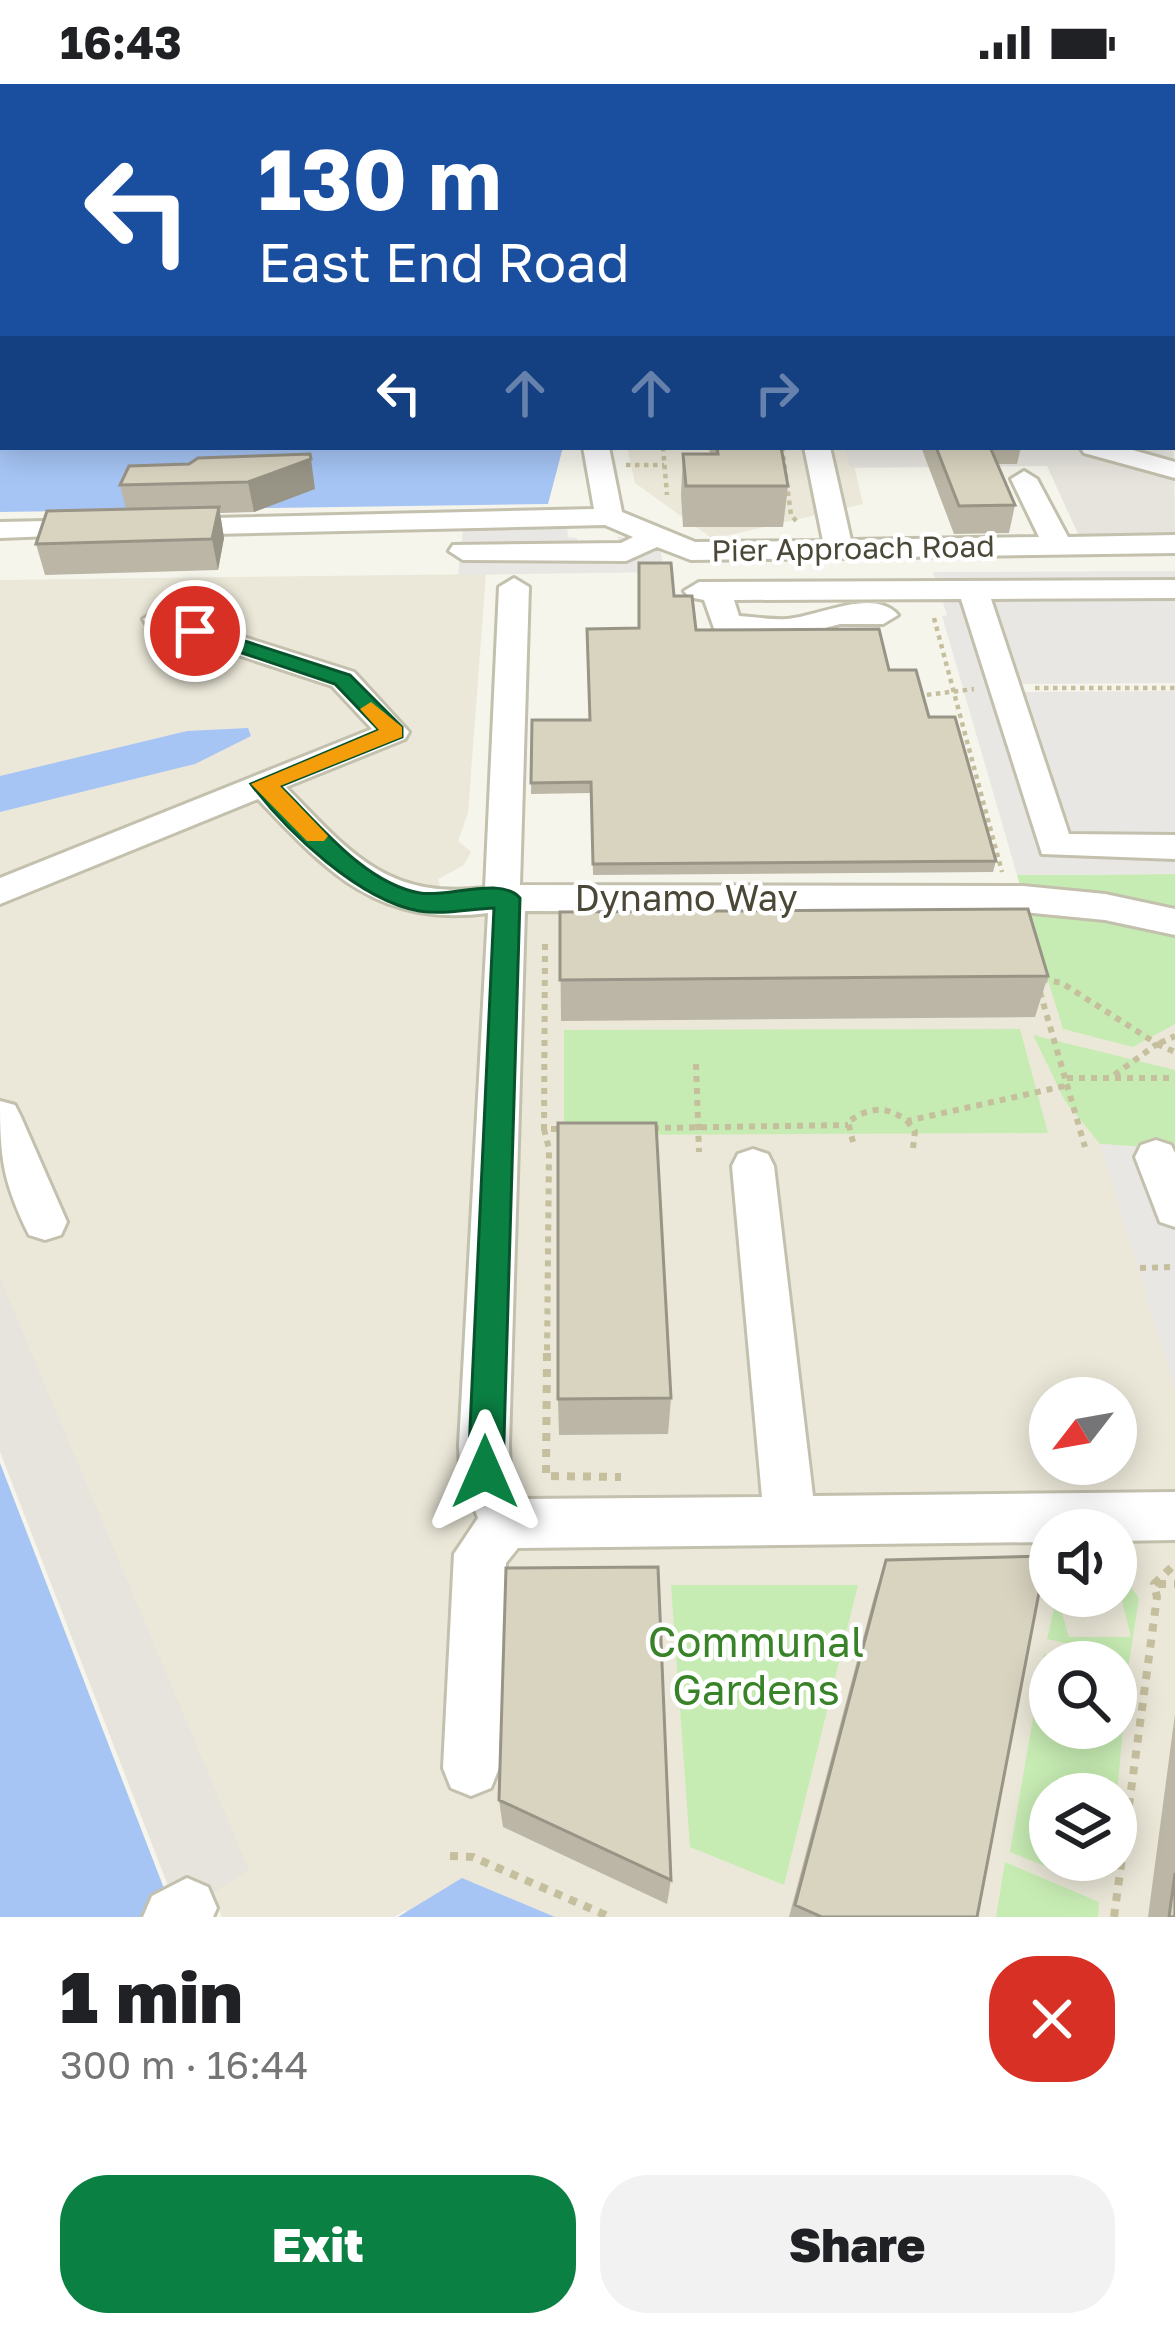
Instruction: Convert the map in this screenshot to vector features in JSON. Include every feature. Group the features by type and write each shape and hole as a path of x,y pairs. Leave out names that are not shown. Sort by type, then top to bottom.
{"street":[{"path":"0,550 20,550 13,530 609,518 597,450"},
{"path":"819,450 839,550"},
{"path":"1104,450 1175,470"},
{"path":"1024,479 1058,547"},
{"name":"Pier Approach Road","path":"609,518 646,552 1175,544"},
{"path":"258,526 257,551 356,548"},
{"path":"464,551 646,552"},
{"path":"506,1524 485,1472 484,1445 525,898 501,884 514,587"},
{"path":"883,590 886,615 839,615 791,628 726,625 708,591 883,590 1175,589"},
{"path":"973,590 1055,846 1175,847"},
{"path":"0,892 394,732 343,680 158,619"},
{"name":"Dynamo Way","path":"263,784 344,862 385,891 423,903 525,898 1023,899 1105,907 1175,922"},
{"path":"0,1118 45,1222"},
{"path":"1156,1157 1175,1209"},
{"path":"753,1166 790,1522"},
{"path":"471,1768 480,1554 506,1524 1175,1516"}],"path":[{"path":"663,450 667,495"},
{"path":"783,450 792,494 791,515 802,532"},
{"path":"932,610 1006,884"},
{"path":"1019,688 1175,688"},
{"path":"918,696 989,689"},
{"path":"525,898 549,1149 546,1477 631,1478"},
{"path":"1085,1147 1035,978 1059,981 1175,1052"},
{"path":"1113,1076 1175,1036"},
{"path":"696,1064 699,1152"},
{"path":"908,1120 1068,1082 1113,1076 1175,1078"},
{"path":"635,1128 848,1125 876,1108 908,1120 915,1131 913,1148"},
{"path":"848,1125 853,1142"},
{"path":"544,1129 573,1129"},
{"path":"1140,1268 1172,1267"},
{"path":"1154,1585 1175,1564"},
{"path":"1154,1585 1175,1584"},
{"path":"1114,1917 1147,1683 1157,1597 1154,1585"},
{"path":"451,1856 473,1857 610,1917"}],"shaded area":[{"path":"628,450 851,450 863,504 713,539 635,483"},
{"path":"845,450 1174,450 1175,535 1079,536 1047,466 850,468"},
{"path":"567,527 568,537 577,538 578,545 618,545 618,536 661,551 663,572 458,575 463,528"},
{"path":"1175,571 1175,683 1019,684 1021,692 1175,691 1175,874 1017,875 933,572"},
{"path":"486,574 468,813 458,841 471,852 464,865 438,879 448,911 649,909 1175,934 1175,1917 408,1917 406,1910 394,1917 222,1917 169,1769 0,1353 0,580"},
{"path":"1100,1144 1175,1149 1175,1388"},
{"path":"0,1278 249,1870 179,1914 0,1452"}],"green space":[{"path":"1175,874 1175,907 1020,885 1017,875"},
{"path":"1026,909 1098,917 1175,934 1175,1024 1133,1047 1063,1029"},
{"path":"1020,1029 1048,1133 564,1135 564,1030"},
{"path":"1033,1035 1175,1070 1175,1149 1100,1144 1065,1101"},
{"name":"Communal Gardens","path":"671,1585 858,1585 784,1885 690,1847"},
{"path":"1052,1617 1063,1617 1069,1637 1131,1637 1126,1617 1136,1617 1132,1641 1047,1639"},
{"path":"1029,1741 1029,1749 1121,1749 1119,1773 1029,1773 1029,1860 1010,1852"},
{"path":"1005,1862 1029,1872 1029,1881 1050,1881 1099,1902 1098,1917 996,1917"}],"water":[{"path":"0,450 562,450 548,504 0,512"},
{"path":"248,728 251,736 195,764 0,812 0,776 187,731"},
{"path":"0,1463 175,1917 0,1917"},
{"path":"462,1878 555,1917 398,1917"}],"building":[{"path":"717,450 782,450 788,486 686,486 683,454 718,454"},
{"path":"937,450 991,450 1015,505 959,506"},
{"path":"310,454 311,459 248,482 120,485 129,466"},
{"path":"219,507 212,539 36,544 47,511"},
{"path":"639,563 671,563 674,596 692,596 696,630 879,629 889,670 916,670 929,717 955,717 996,861 593,864 591,782 531,783 532,720 590,720 587,629 639,628"},
{"path":"1028,909 1048,976 560,980 560,912"},
{"path":"558,1123 656,1123 671,1398 558,1399"},
{"path":"1029,1556 1029,1617 1034,1617 977,1917 822,1917 795,1905 886,1560"},
{"path":"658,1567 671,1880 499,1800 506,1568"},
{"path":"1175,1873 1175,1917 1169,1917"}],"slow traffic":[{"path":"315,836 263,784 394,732 371,709"}],"route":[{"path":"195,631 343,680 394,732 263,784 344,862 385,891 423,903 507,898 485,1472"}]}
